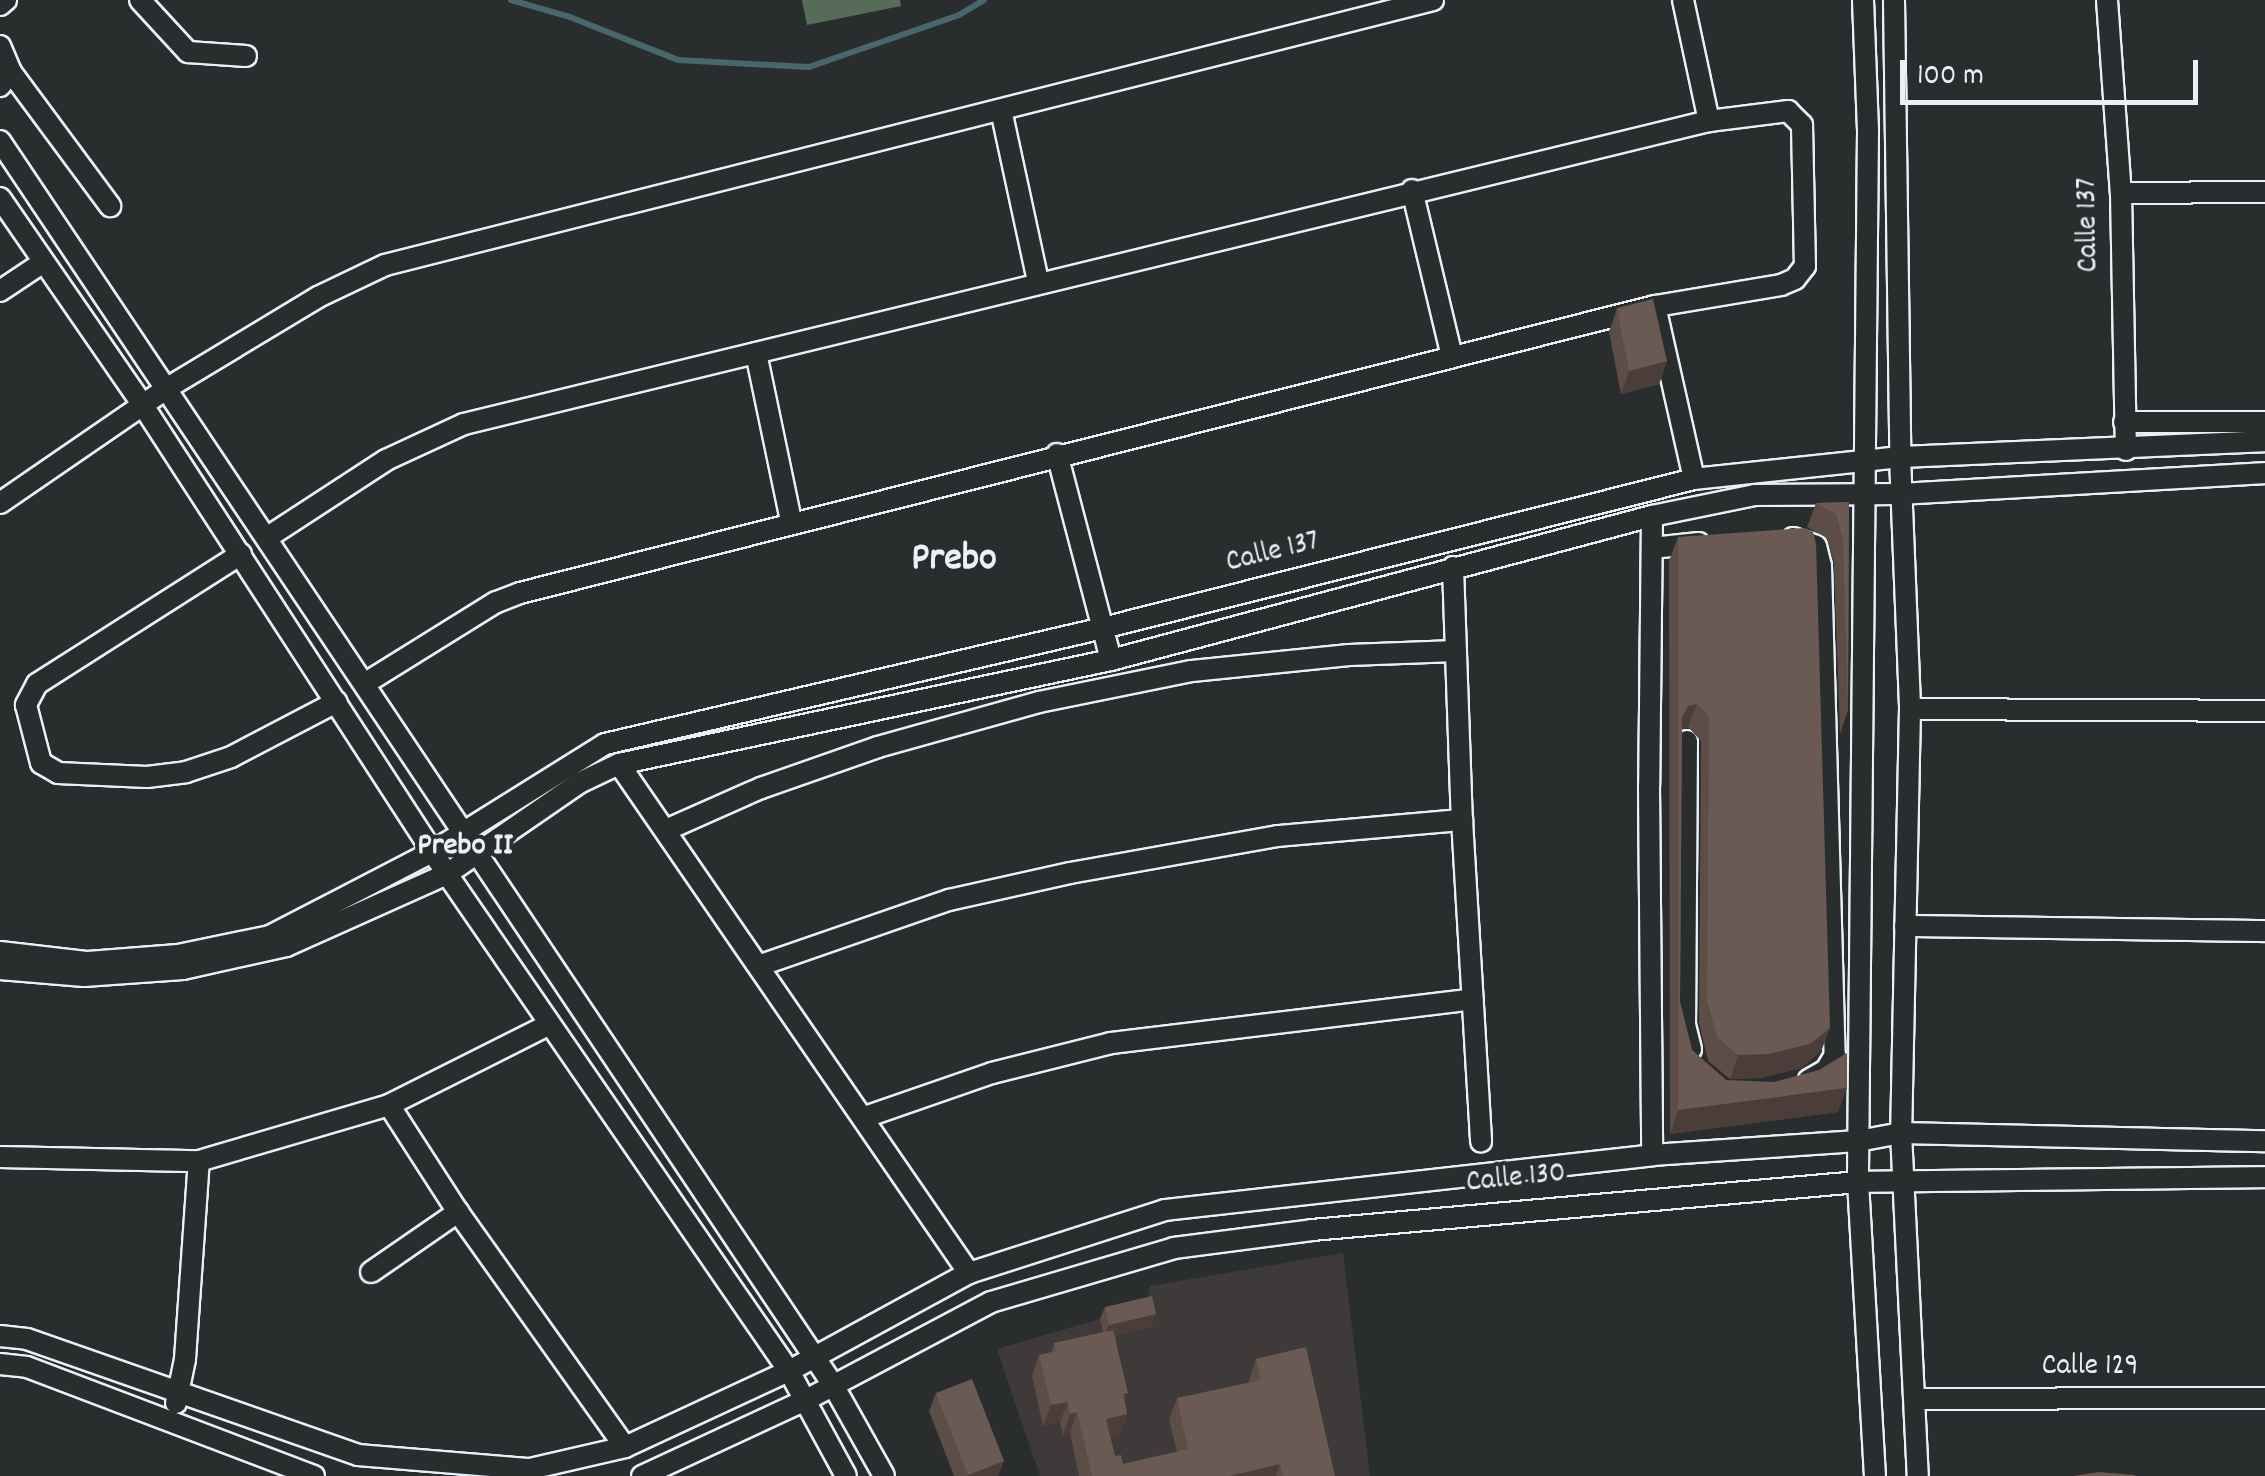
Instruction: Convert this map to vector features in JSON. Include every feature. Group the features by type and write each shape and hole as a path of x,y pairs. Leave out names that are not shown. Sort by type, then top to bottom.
{"street":[{"path":"0,6 6,0"},
{"path":"140,0 177,45 188,52 246,56"},
{"path":"0,502 168,387 318,297 417,254 1434,0"},
{"path":"1684,0 1709,121"},
{"path":"1863,0 1868,132 1858,1182 1875,1476"},
{"path":"1894,0 1900,457 1910,709 1902,1133 1918,1476"},
{"name":"Calle 137","path":"2107,0 2122,193 2126,450"},
{"path":"0,46 5,79 110,206"},
{"path":"1001,110 1038,281"},
{"path":"268,538 386,460 464,424 1038,281 1709,121 1788,111 1802,125 1804,266 1795,279 1781,285 1655,306 791,521 520,593 496,602 366,683"},
{"path":"0,141 814,1356 884,1476"},
{"path":"1412,190 1452,357"},
{"path":"2122,193 2265,192"},
{"path":"0,198 142,404 432,852 789,1371 846,1476"},
{"path":"0,291 42,263"},
{"path":"1655,306 1694,479"},
{"path":"756,353 791,521"},
{"path":"2124,422 2265,422"},
{"name":"Calle 137","path":"0,952 88,962 178,955 270,936 432,852 605,744 1102,628 1694,479 1900,457 2265,441"},
{"path":"1057,454 1111,660"},
{"path":"0,969 84,976 183,969 286,946 480,856 579,783 619,764 1111,660 1652,516 1755,495 1901,494 2265,473"},
{"path":"1652,516 1652,1155"},
{"path":"1764,540 1798,538 1816,546 1821,566 1835,1055 1826,1070 1792,1085"},
{"path":"1652,548 1713,543"},
{"path":"241,554 36,684 26,704 41,763 58,772 147,777 186,772 231,756 336,702"},
{"path":"1453,567 1462,820 1482,1140"},
{"path":"666,830 761,788 878,747 1038,702 1192,671 1349,655 1456,651"},
{"path":"1910,709 2265,711"},
{"path":"1688,741 1685,1025 1696,1068"},
{"path":"619,764 970,1273"},
{"path":"761,965 949,900 1070,874 1278,836 1462,820"},
{"path":"1905,926 2265,932"},
{"path":"865,1117 992,1072 1111,1043 1472,999"},
{"path":"0,1157 198,1161 390,1105 550,1024"},
{"path":"390,1105 458,1212 625,1447"},
{"name":"Calle 130","path":"0,1336 27,1339 358,1455 530,1469 625,1447 789,1371 970,1273 1165,1210 1652,1155 1858,1141 1902,1133 2265,1141"},
{"path":"2232,1176 2236,1140"},
{"path":"170,1422 185,1359 198,1161"},
{"name":"Calle 130","path":"642,1476 806,1400 991,1302 1174,1248 1391,1222 1858,1182 2265,1177"},
{"path":"371,1272 458,1212"},
{"path":"0,1364 27,1367 314,1476"},
{"name":"Calle 129","path":"1915,1398 2265,1398"}],"shaded area":[{"path":"1343,1253 1370,1476 1040,1476 997,1349 1147,1305 1150,1286"}],"green space":[{"path":"802,0 900,0 901,6 807,25"}],"building":[{"path":"1653,299 1667,361 1629,371 1617,308"},
{"path":"1849,502 1848,710 1843,539 1836,514 1816,503"},
{"path":"1804,528 1813,532 1816,544 1830,1028 1810,1044 1769,1054 1738,1055 1717,1037 1707,1000 1709,717 1697,704 1688,706 1682,717 1680,1002 1692,1050 1726,1080 1774,1082 1819,1070 1847,1053 1847,1088 1678,1110 1678,537"},
{"path":"1152,1296 1156,1314 1109,1325 1105,1307"},
{"path":"1113,1330 1128,1393 1123,1394 1127,1414 1106,1419 1115,1456 1121,1455 1123,1464 1188,1449 1177,1398 1261,1380 1256,1359 1306,1347 1335,1476 1283,1476 1280,1464 1229,1476 1092,1476 1077,1412 1070,1414 1068,1402 1051,1405 1039,1355 1056,1351 1054,1343"},
{"path":"972,1379 1004,1461 968,1475 936,1393"},
{"path":"2099,1472 2134,1475 2136,1476 2073,1476"}],"waterway":[{"path":"511,0 570,17 678,60 809,67 959,15 984,0"}],"district":[{"name":"Prebo","path":"954,561"},
{"name":"Prebo II","path":"465,847"}]}
